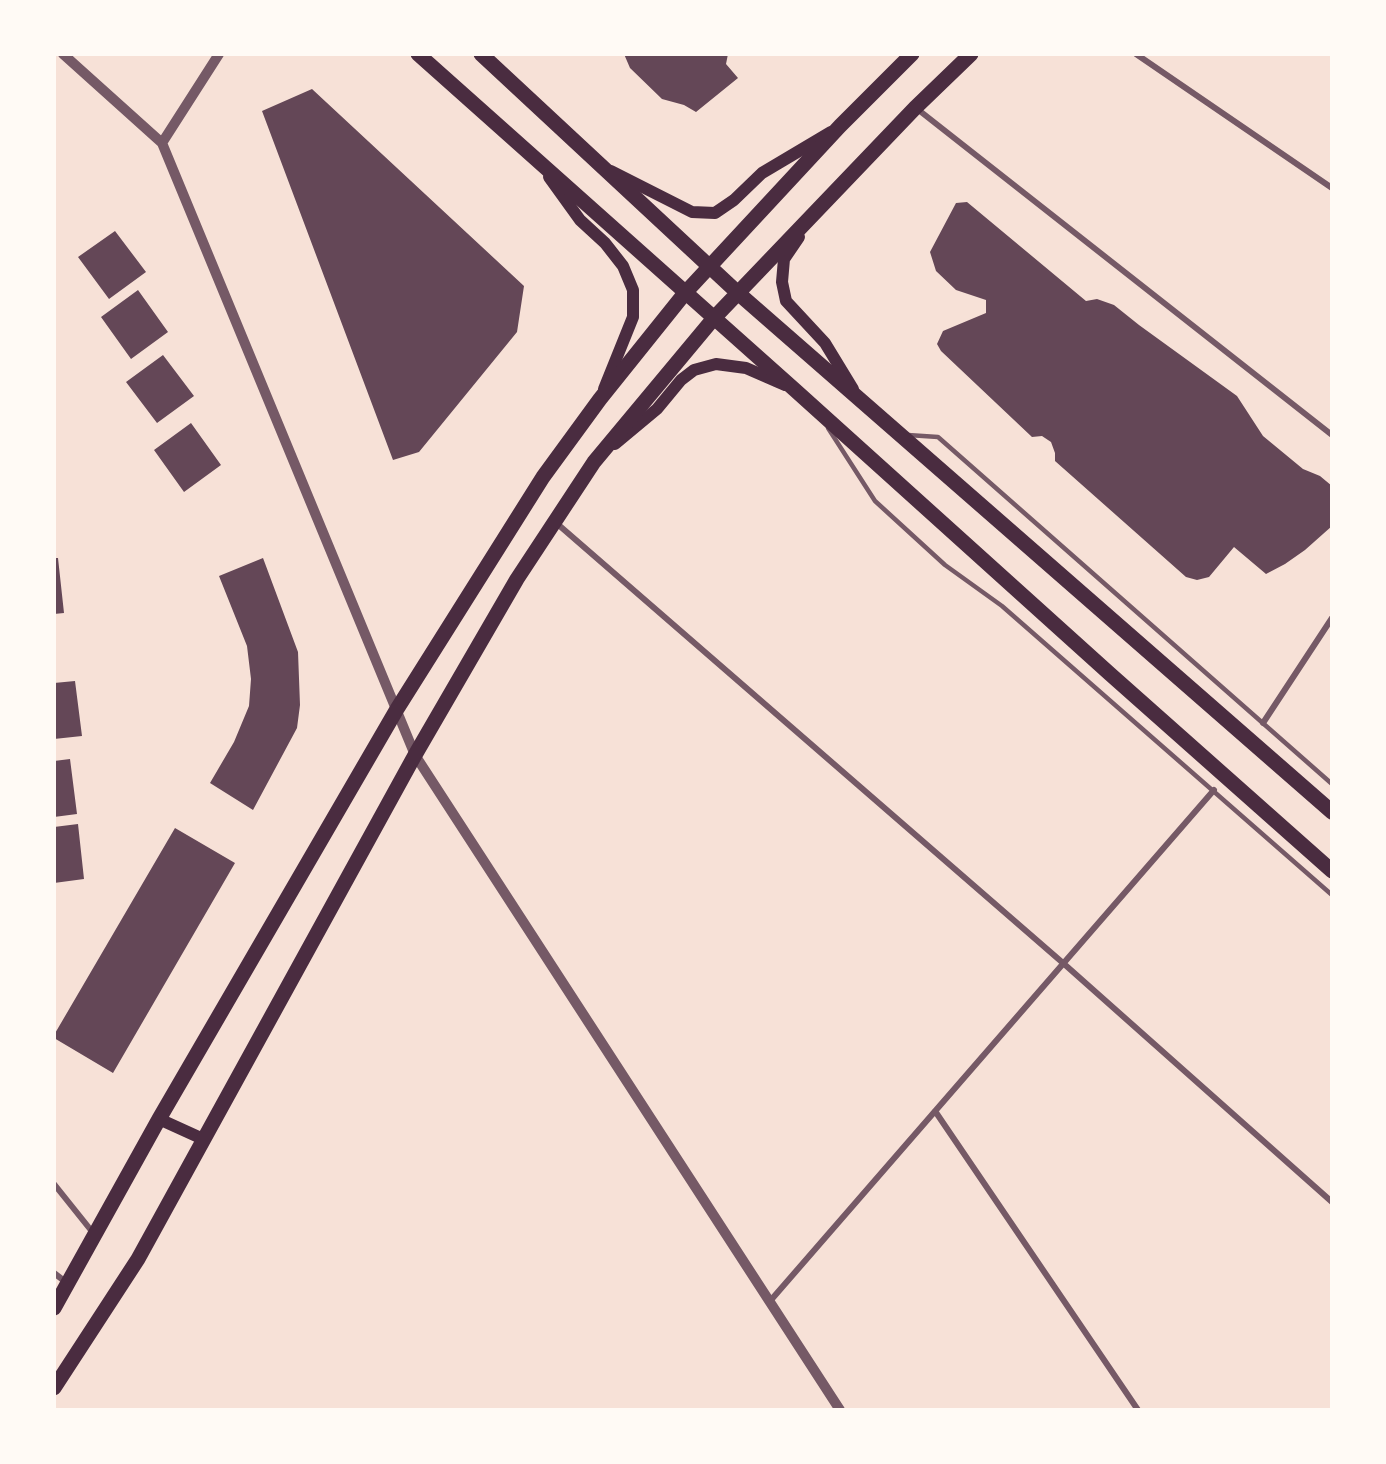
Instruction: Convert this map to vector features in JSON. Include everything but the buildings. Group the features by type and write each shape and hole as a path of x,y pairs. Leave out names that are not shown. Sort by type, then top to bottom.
{"main road":[{"path":"418,54 1332,870"},
{"path":"481,54 738,293 1332,812"},
{"path":"54,1308 159,1119 397,709 543,477 600,399 685,293 840,126 912,54"},
{"path":"54,1388 138,1259 415,755 517,579 594,462 714,318 915,108 971,54"},
{"path":"605,168 692,212 715,213 734,200 762,173 840,126"},
{"path":"539,164 580,220 605,243 623,266 633,290 633,317 600,399"},
{"path":"832,194 784,259 782,282 786,301 825,344 860,400"},
{"path":"594,462 657,409 681,380 694,370 716,364 746,368 795,390"},
{"path":"159,1119 203,1139"}],"street":[{"path":"63,54 162,143 415,755 771,1300 840,1410"},
{"path":"162,143 219,54"},
{"path":"1136,54 1332,188"},
{"path":"915,108 1332,435"},
{"path":"554,521 1063,963 1332,1202"},
{"path":"1263,723 1332,618"},
{"path":"771,1300 1214,790"},
{"path":"935,1111 1138,1410"},
{"path":"54,1184 95,1235"},
{"path":"54,1273 67,1284"}],"lane":[{"path":"813,406 875,501 945,565 1002,606 1332,895"},
{"path":"900,434 938,437 1332,784"}]}
